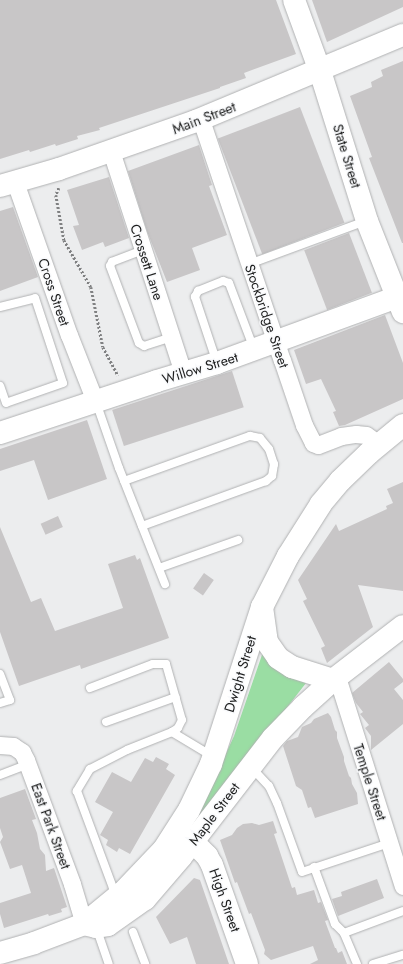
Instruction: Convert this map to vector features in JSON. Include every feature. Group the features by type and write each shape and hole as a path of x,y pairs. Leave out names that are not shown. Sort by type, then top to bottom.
{"main road":[{"name":"State Street","path":"294,0 320,71 367,221 400,304"},
{"name":"Main Street","path":"8,184 201,120 403,35"},
{"name":"Willow Street","path":"0,433 95,401 217,363 276,342 400,304"},
{"name":"Dwight Street","path":"90,926 151,864 173,836 196,798 214,757 262,607 288,556 321,504 340,481 379,444 403,425"},
{"path":"262,607 267,642 278,658 296,668 335,679"},
{"name":"Maple Street","path":"0,953 90,926 113,923 145,899 166,876 250,767 288,723 335,679 403,626"},
{"name":"High Street","path":"193,842 207,856 212,864 247,964"}],"street":[{"name":"Stockbridge Street","path":"201,120 304,425 313,443 318,445 341,436 356,434 366,435 379,444"},
{"name":"Crossett Lane","path":"111,151 183,373"},
{"name":"Cross Street","path":"8,184 95,401"},
{"name":"Temple Street","path":"335,679 403,886"},
{"name":"East Park Street","path":"0,745 13,746 22,752 28,764 72,884 90,926"}],"lane":[{"path":"249,264 367,221"},
{"path":"143,250 112,262 110,266 139,343 144,346 171,337"},
{"path":"217,363 195,297 198,291 223,281 229,284 255,350"},
{"path":"0,307 35,298 63,383 6,402 0,386"},
{"path":"95,401 124,481 165,584"},
{"path":"124,481 250,436 260,438 269,449 274,464 272,476 266,482 142,526"},
{"path":"158,568 238,540"},
{"path":"90,688 153,664 166,664 182,720 178,728 172,732 127,750 90,769 77,791 113,888 119,896"},
{"path":"0,674 10,700 0,703"},
{"path":"106,722 176,697"},
{"path":"172,732 214,757"},
{"path":"0,775 28,764"},
{"path":"250,767 269,786 277,803 302,872 389,843"},
{"path":"314,868 335,924 344,933 357,964"},
{"path":"344,933 403,911"},
{"path":"90,926 109,964"},
{"path":"133,932 145,964"},
{"path":"373,964 403,955"}],"path":[{"path":"59,188 56,195 64,240 91,287 103,347 127,391"}],"green space":[{"path":"263,652 304,679 306,683 198,822 199,812 234,736"}],"building":[{"path":"0,0 276,0 296,54 244,73 246,78 99,128 100,130 77,136 78,139 30,152 29,150 0,159"},
{"path":"312,0 403,0 403,7 327,42"},
{"path":"403,61 402,243 369,158 372,157 350,96 372,87 371,82 383,76 381,70"},
{"path":"300,107 344,223 262,254 218,139"},
{"path":"199,145 212,185 209,186 227,235 192,248 200,270 167,282 147,231 128,171"},
{"path":"109,177 129,238 105,247 103,242 82,250 73,226 79,225 67,190"},
{"path":"13,207 38,277 0,291 0,211"},
{"path":"349,233 372,293 327,310 304,250"},
{"path":"385,315 403,363 403,399 345,425 339,426 333,412 336,411 321,379 306,384 294,350"},
{"path":"232,371 244,407 124,446 112,410"},
{"path":"87,420 107,479 48,500 34,460 0,471 0,449"},
{"path":"403,482 403,591 358,585 373,627 327,663 321,648 325,646 303,601 307,599 298,580 336,524 339,531 387,509 386,506 393,503 387,489"},
{"path":"58,516 63,527 46,535 41,524"},
{"path":"0,527 31,602 41,598 55,631 123,608 108,564 135,555 137,560 140,558 169,638 81,669 80,665 19,686 0,632"},
{"path":"204,573 214,580 203,595 193,589"},
{"path":"389,662 403,679 403,682 394,689 403,700 403,724 371,750 371,736 365,728 369,725 360,714 363,712 356,703 352,693"},
{"path":"328,713 337,732 337,738 344,761 352,784 357,793 358,804 315,818 311,807 308,808 302,790 296,786 283,746 287,741 298,737 302,727 311,723 314,719"},
{"path":"156,757 169,764 166,769 175,775 130,854 119,848 117,852 106,845 108,840 100,835 113,812 95,802 112,772 131,782 145,758 153,762"},
{"path":"25,789 36,819 32,820 37,833 40,849 45,855 46,871 54,868 67,907 61,909 62,912 49,916 48,914 4,928 0,914 0,903 31,893 22,865 10,869 0,842 3,837 0,828 0,798"},
{"path":"273,821 277,833 274,834 292,888 295,887 297,895 314,890 318,903 321,902 328,920 325,921 335,948 338,953 342,951 347,964 310,964 318,960 313,946 271,960 264,954 265,950 251,913 249,914 237,882 235,883 220,840 232,835 237,828 243,824 252,823 259,825"},
{"path":"194,878 200,880 229,964 196,964 187,937 170,944 156,917"},
{"path":"377,879 384,898 338,916 332,899 342,896 341,892"}]}
